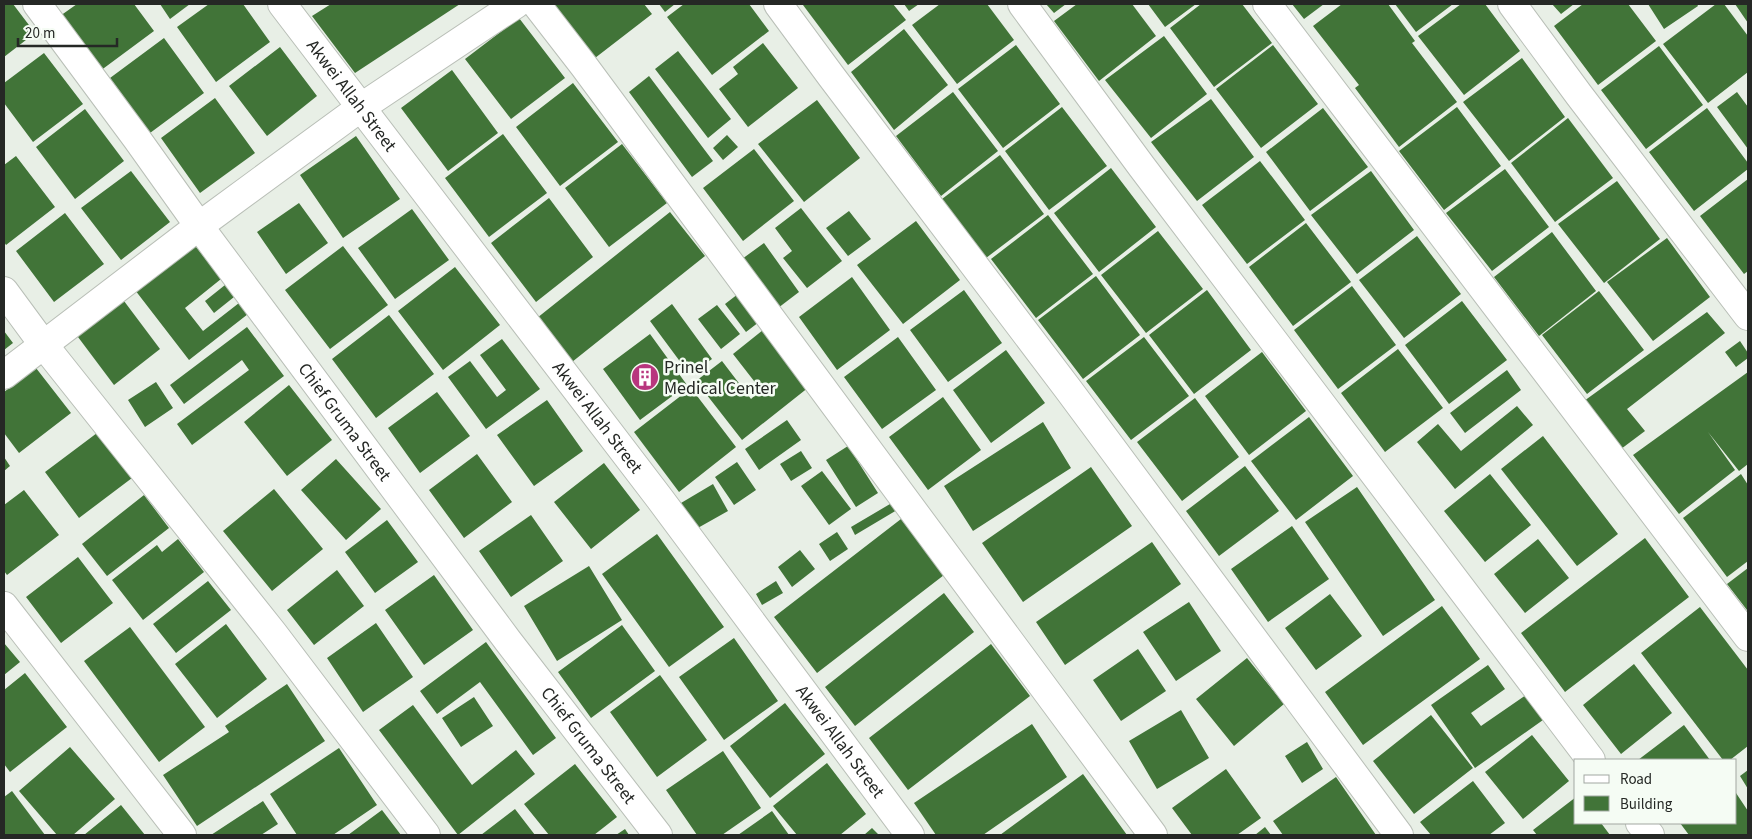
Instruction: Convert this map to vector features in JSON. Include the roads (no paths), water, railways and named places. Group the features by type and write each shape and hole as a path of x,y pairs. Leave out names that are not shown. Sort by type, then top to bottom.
{"street":[{"name":"Chief Gruma Street","path":"37,4 199,226 508,641 658,835"},
{"name":"Akwei Allah Street","path":"282,4 654,491 910,835"},
{"path":"4,375 199,226 360,108 516,4"},
{"path":"536,4 584,66 1153,835"},
{"path":"778,4 1068,388 1399,835"},
{"path":"1022,4 1142,167 1590,759"},
{"path":"1267,4 1748,637"},
{"path":"1512,4 1748,316"},
{"path":"4,291 43,344 273,633 426,835"},
{"path":"4,606 182,835"},
{"path":"1641,824 1650,835"}],"place":[{"name":"Prinel Medical Center","path":"645,377"}]}
